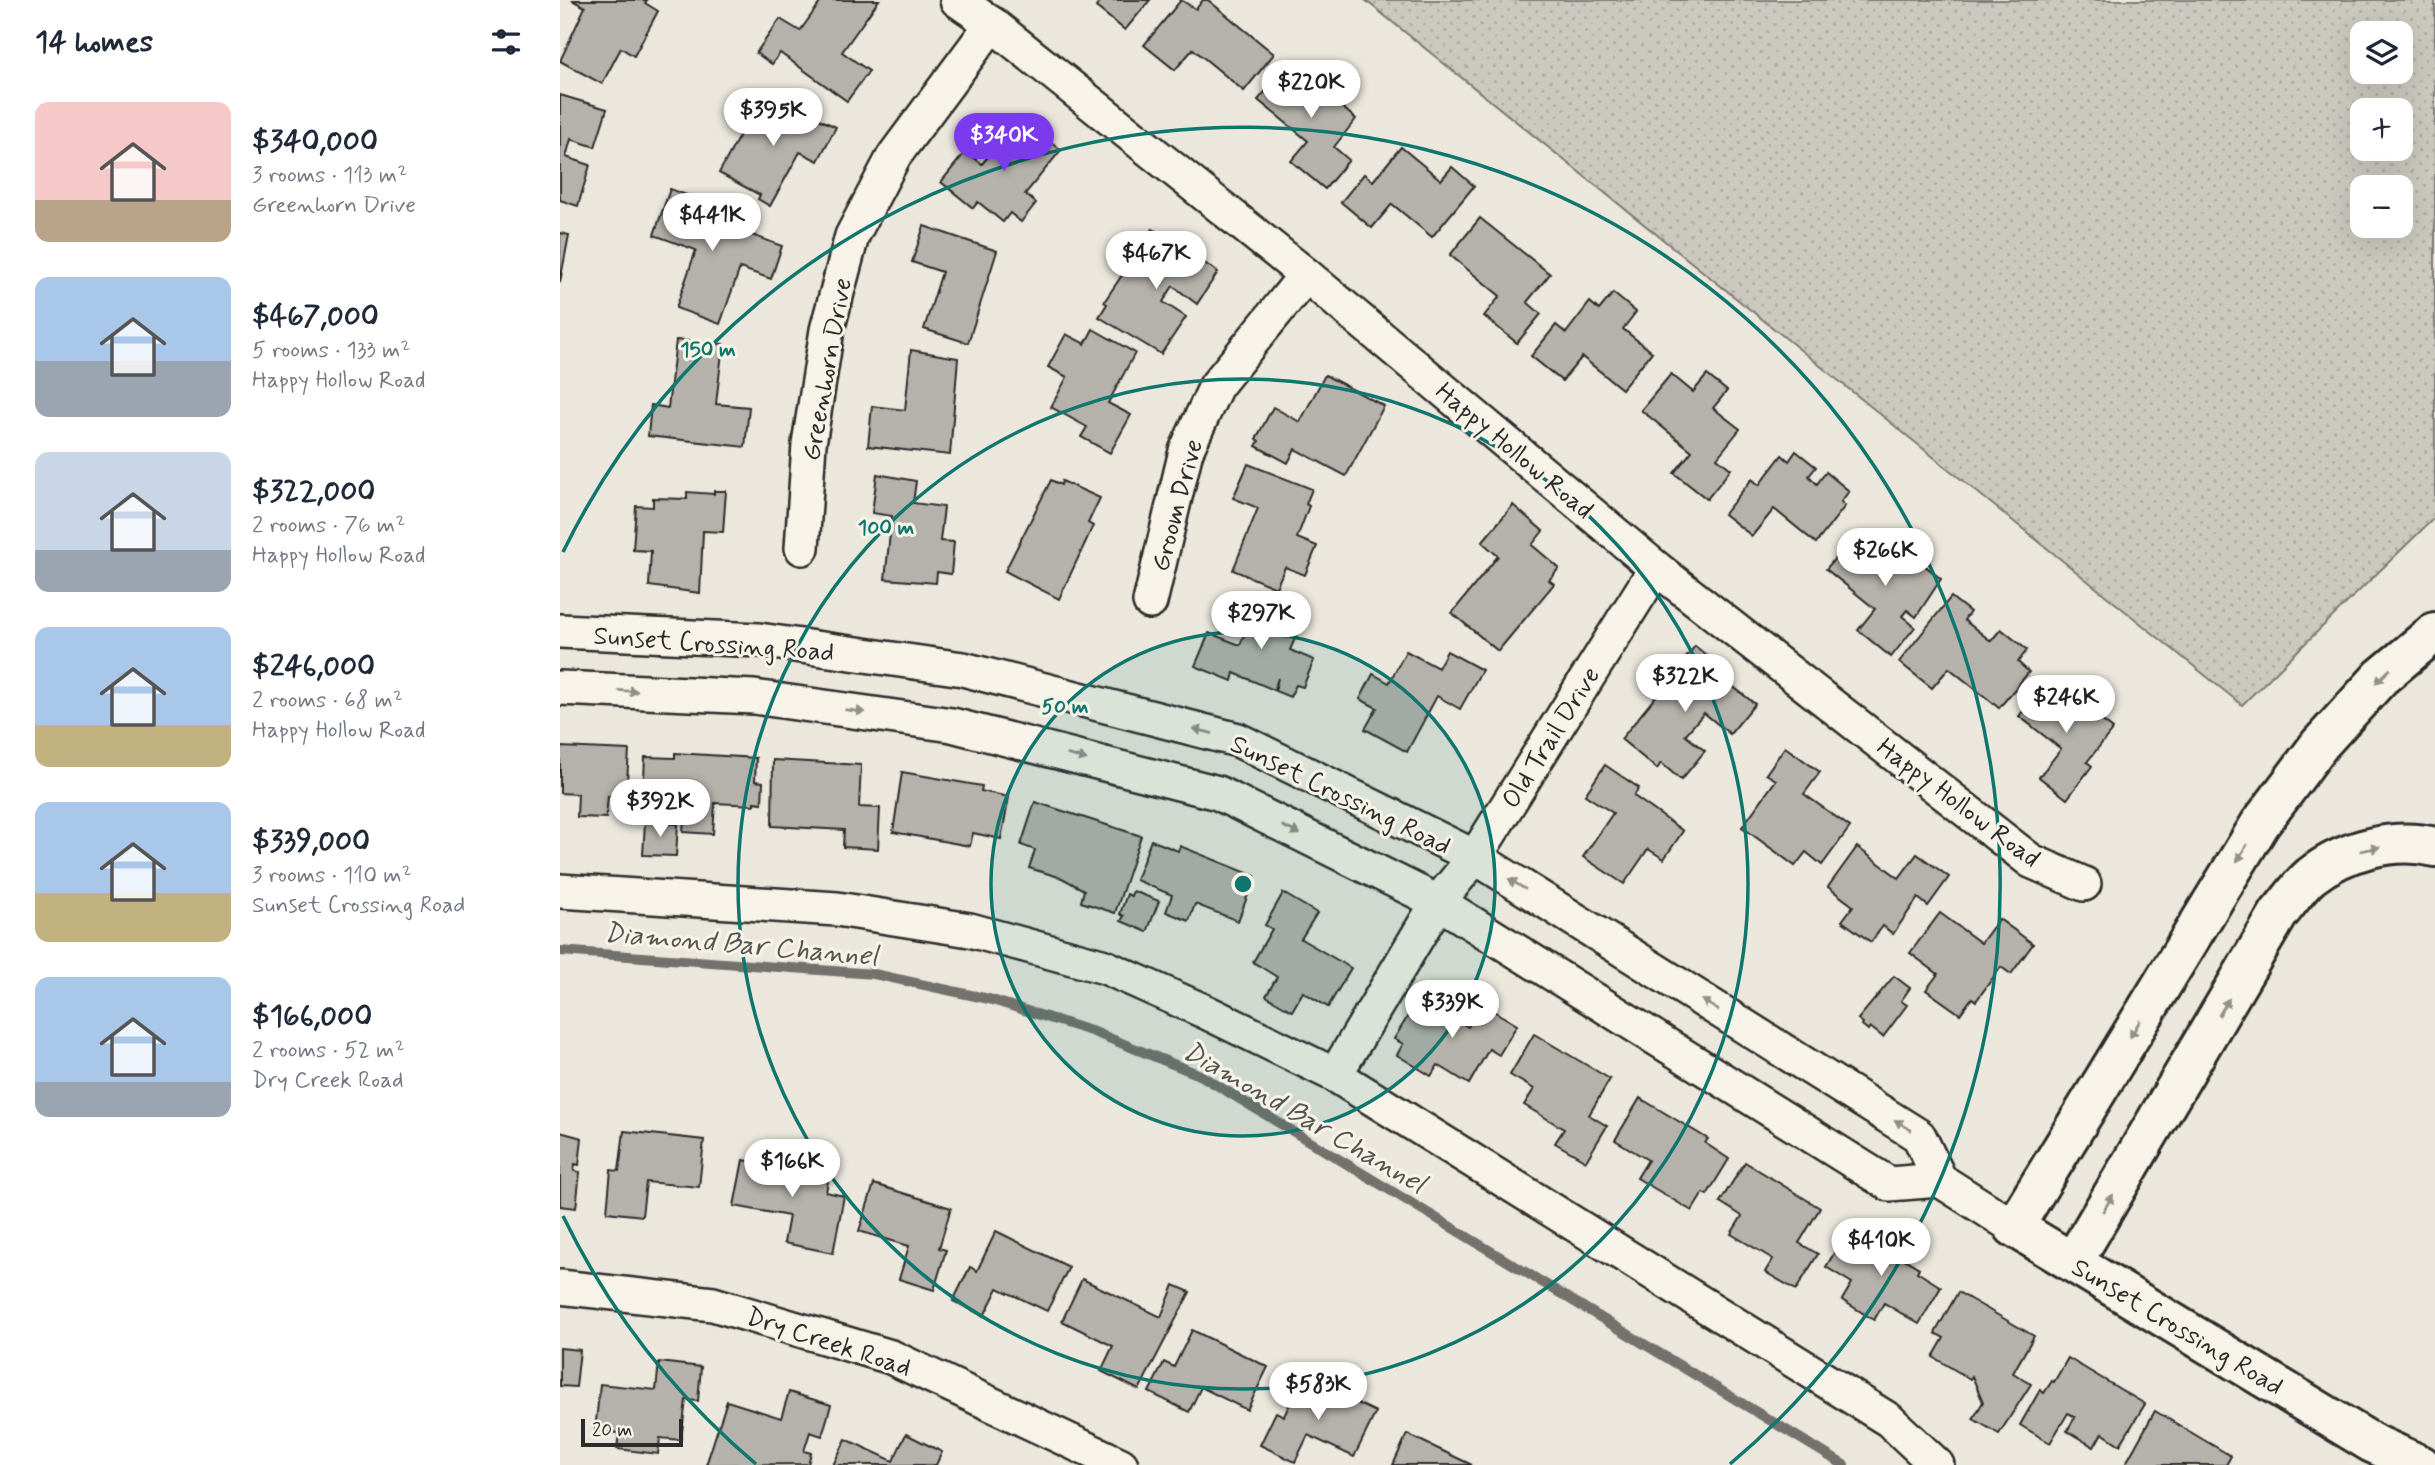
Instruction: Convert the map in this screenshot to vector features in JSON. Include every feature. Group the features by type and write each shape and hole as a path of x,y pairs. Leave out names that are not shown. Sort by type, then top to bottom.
{"main road":[{"path":"2014,1227 2260,824 2320,744 2381,677 2435,632"},
{"path":"2073,1262 2279,914 2310,877 2363,849 2396,845 2435,847"},
{"name":"Sunset Crossing Road","path":"2014,1227 2372,1443 2421,1465"}],"street":[{"name":"Happy Hollow Road","path":"957,0 992,24 1306,275 1656,568 2031,861 2084,884"},
{"name":"Greenhorn Drive","path":"802,548 809,444 827,330 852,236 894,156 992,24"},
{"name":"Groom Drive","path":"1150,602 1186,451 1216,386 1306,275"},
{"name":"Old Trail Drive","path":"1335,1075 1438,902 1475,858 1656,568"},
{"name":"Sunset Crossing Road","path":"560,631 759,640 963,669 1238,740 1475,858 1919,1136 1940,1180 2014,1227"},
{"name":"Sunset Crossing Road","path":"560,688 754,697 952,725 1218,793 1438,902 1889,1184 1940,1180"},
{"path":"560,891 837,909 970,930 1105,967 1335,1075 1889,1420 1937,1465"},
{"name":"Dry Creek Road","path":"560,1287 713,1304 891,1357 1121,1465"}],"shaded area":[{"path":"1365,0 2435,0 2435,517 2242,705"}],"building":[{"path":"572,0 647,0 645,3 658,11 634,56 621,48 602,84 560,61 585,7"},
{"path":"822,0 879,0 842,52 869,71 847,101 780,53 772,64 756,53 780,19 800,31"},
{"path":"1101,0 1150,0 1125,30 1096,7"},
{"path":"1181,0 1196,9 1203,0 1208,0 1274,54 1244,91 1193,49 1175,70 1144,45"},
{"path":"1289,63 1308,79 1319,66 1334,78 1323,91 1356,119 1334,147 1349,160 1325,189 1291,161 1308,141 1258,100"},
{"path":"560,95 607,109 595,147 571,139 566,157 590,165 578,206 560,200"},
{"path":"752,101 766,109 770,101 798,117 802,111 836,127 818,161 800,152 770,206 758,199 760,195 719,173 743,129 737,127"},
{"path":"1020,117 1061,150 1025,194 1036,203 1021,222 1010,213 1003,222 978,202 973,208 941,182 966,151 982,164"},
{"path":"1401,147 1441,180 1452,167 1474,186 1432,237 1392,204 1372,228 1341,202 1364,174 1373,181"},
{"path":"670,189 730,211 725,225 782,246 771,279 740,268 720,324 676,308 696,250 654,235"},
{"path":"1480,218 1550,274 1527,302 1541,314 1517,343 1484,316 1500,296 1450,255"},
{"path":"924,226 997,251 968,343 924,329 942,272 912,262"},
{"path":"1153,229 1218,272 1197,304 1173,286 1163,302 1186,317 1161,354 1099,317 1107,304 1104,302"},
{"path":"560,233 569,235 560,282"},
{"path":"1613,293 1636,312 1623,329 1652,352 1622,389 1582,357 1562,381 1531,356 1556,325 1566,333 1590,302 1599,310"},
{"path":"1093,329 1135,353 1108,403 1131,415 1110,453 1081,437 1087,427 1051,407 1067,377 1048,367 1066,334 1085,344"},
{"path":"676,340 723,344 716,404 749,407 745,447 648,436 651,405 668,408"},
{"path":"911,350 958,358 950,455 868,446 872,406 905,410"},
{"path":"1671,374 1693,392 1707,375 1727,391 1713,408 1740,429 1717,458 1731,469 1707,499 1674,473 1692,451 1641,410"},
{"path":"1325,375 1384,406 1346,476 1295,449 1288,463 1256,446 1259,441 1256,439 1273,407 1300,422"},
{"path":"1796,451 1816,467 1809,476 1817,484 1826,472 1849,491 1841,502 1845,506 1816,543 1774,509 1752,536 1724,514 1752,479 1759,485 1782,455 1789,461"},
{"path":"1248,464 1312,489 1306,504 1309,506 1297,538 1317,546 1305,575 1285,567 1276,588 1233,570 1258,508 1233,498"},
{"path":"877,474 916,481 913,503 944,507 940,541 954,542 951,574 937,572 936,583 885,579 892,516 872,513"},
{"path":"1051,480 1061,485 1062,481 1100,498 1088,523 1093,526 1059,599 1005,571"},
{"path":"714,491 726,491 723,532 703,531 700,593 649,586 651,551 633,550 636,506 653,507 653,498 687,499 687,492 714,494"},
{"path":"1513,505 1543,531 1532,545 1559,568 1549,580 1554,584 1498,651 1452,613 1498,556 1482,542"},
{"path":"1856,533 1878,552 1891,537 1941,579 1916,617 1907,610 1902,616 1915,627 1891,657 1858,630 1875,609 1826,569"},
{"path":"1260,596 1305,615 1290,650 1314,660 1303,687 1296,685 1290,697 1275,691 1278,678 1274,690 1234,673 1232,681 1195,666 1209,633 1240,645"},
{"path":"1951,597 1970,612 1964,620 1991,641 2001,629 2027,650 2018,662 2029,672 1999,708 1949,668 1932,688 1899,662"},
{"path":"1695,646 1723,669 1704,692 1708,696 1722,678 1755,704 1730,734 1704,713 1685,735 1705,751 1681,780 1661,763 1657,769 1621,739 1661,690 1657,686 1674,665 1678,668"},
{"path":"1406,651 1438,668 1447,651 1482,670 1460,709 1437,696 1407,752 1365,729 1377,708 1360,699 1373,674 1389,683"},
{"path":"2049,679 2113,729 2087,762 2092,766 2067,799 2039,777 2061,749 2019,716"},
{"path":"560,747 629,750 626,797 608,796 606,818 577,817 578,794 560,793"},
{"path":"1785,747 1820,772 1804,794 1850,827 1822,865 1806,852 1795,866 1742,827 1776,780 1766,774"},
{"path":"675,753 756,758 755,781 763,782 762,803 715,803 713,834 683,832 685,801 643,798 645,757 675,758"},
{"path":"773,760 861,765 859,807 880,808 878,849 843,847 844,830 772,826"},
{"path":"1605,765 1639,788 1634,796 1683,831 1664,859 1648,849 1624,884 1583,857 1613,813 1585,795"},
{"path":"902,772 982,786 981,791 1009,797 1001,839 973,833 970,846 893,832"},
{"path":"1035,802 1141,836 1115,913 1081,902 1084,890 1062,878 1029,868 1035,850 1021,845"},
{"path":"645,822 678,824 676,856 643,855"},
{"path":"1151,840 1178,851 1180,846 1255,876 1238,921 1195,904 1189,921 1166,912 1172,895 1136,880"},
{"path":"1857,847 1899,878 1917,854 1949,877 1928,906 1918,898 1893,934 1883,926 1871,942 1842,921 1853,906 1828,887"},
{"path":"1133,891 1159,901 1147,932 1121,921 1124,916 1120,914 1127,894 1131,896"},
{"path":"1283,893 1317,913 1301,939 1351,968 1328,1007 1303,992 1292,1011 1266,996 1277,977 1253,962 1272,929 1265,925"},
{"path":"1940,913 1981,943 1999,919 2033,944 2011,974 2001,967 1976,1001 1972,998 1960,1014 1926,990 1938,974 1910,953"},
{"path":"1894,976 1910,988 1901,1001 1907,1005 1883,1037 1870,1027 1868,1030 1858,1019"},
{"path":"1419,998 1468,1027 1482,1004 1517,1025 1499,1055 1489,1049 1469,1084 1438,1065 1431,1076 1397,1055 1403,1044 1394,1039"},
{"path":"1534,1034 1610,1079 1589,1115 1607,1126 1586,1161 1555,1143 1564,1129 1524,1105 1534,1089 1510,1075"},
{"path":"1640,1098 1708,1139 1705,1143 1729,1159 1707,1195 1703,1193 1692,1211 1637,1178 1648,1160 1615,1140"},
{"path":"624,1131 704,1140 699,1187 646,1182 642,1216 607,1212 611,1170 619,1171"},
{"path":"560,1132 582,1138 579,1165 575,1164 574,1171 580,1172 576,1208 560,1206"},
{"path":"770,1149 806,1156 803,1171 829,1176 826,1192 844,1196 833,1253 784,1243 789,1216 734,1206 743,1160 767,1164"},
{"path":"1745,1162 1820,1208 1799,1243 1818,1254 1796,1290 1765,1272 1773,1259 1731,1234 1742,1216 1720,1202"},
{"path":"874,1184 951,1208 939,1248 946,1250 934,1290 899,1279 909,1246 859,1231"},
{"path":"1850,1226 1919,1268 1917,1272 1941,1287 1919,1324 1884,1303 1874,1320 1842,1300 1852,1283 1826,1267"},
{"path":"996,1231 1069,1267 1047,1311 998,1288 984,1316 953,1301 970,1267 977,1271"},
{"path":"1082,1279 1161,1317 1174,1285 1190,1292 1139,1390 1101,1371 1113,1346 1062,1321"},
{"path":"1958,1292 2034,1336 2013,1373 2031,1384 1999,1434 1973,1419 1983,1402 1972,1376 1970,1379 1933,1357 1944,1338 1935,1333"},
{"path":"1192,1330 1268,1367 1247,1410 1201,1387 1189,1412 1149,1392 1164,1362 1174,1367"},
{"path":"560,1348 580,1350 576,1387 560,1386"},
{"path":"2068,1358 2145,1404 2120,1445 2102,1433 2094,1447 2067,1431 2075,1417 2068,1413 2050,1443 2020,1425 2040,1390 2044,1393 2052,1381 2054,1382"},
{"path":"659,1362 701,1367 698,1401 686,1400 681,1440 660,1438 658,1454 617,1449 619,1433 595,1431 600,1384 656,1390"},
{"path":"1303,1377 1376,1412 1354,1457 1308,1435 1295,1462 1260,1445 1276,1412 1284,1416"},
{"path":"789,1392 831,1405 822,1436 810,1432 804,1451 811,1453 808,1464 706,1465 727,1401 781,1418"},
{"path":"2155,1411 2231,1456 2226,1465 2125,1465"},
{"path":"906,1434 942,1452 936,1465 833,1465 846,1439 893,1461"},
{"path":"1407,1434 1472,1465 1393,1465"}],"waterway":[{"name":"Diamond Bar Channel","path":"560,951 874,974 989,999 1094,1032 1200,1075 1844,1465"}]}
